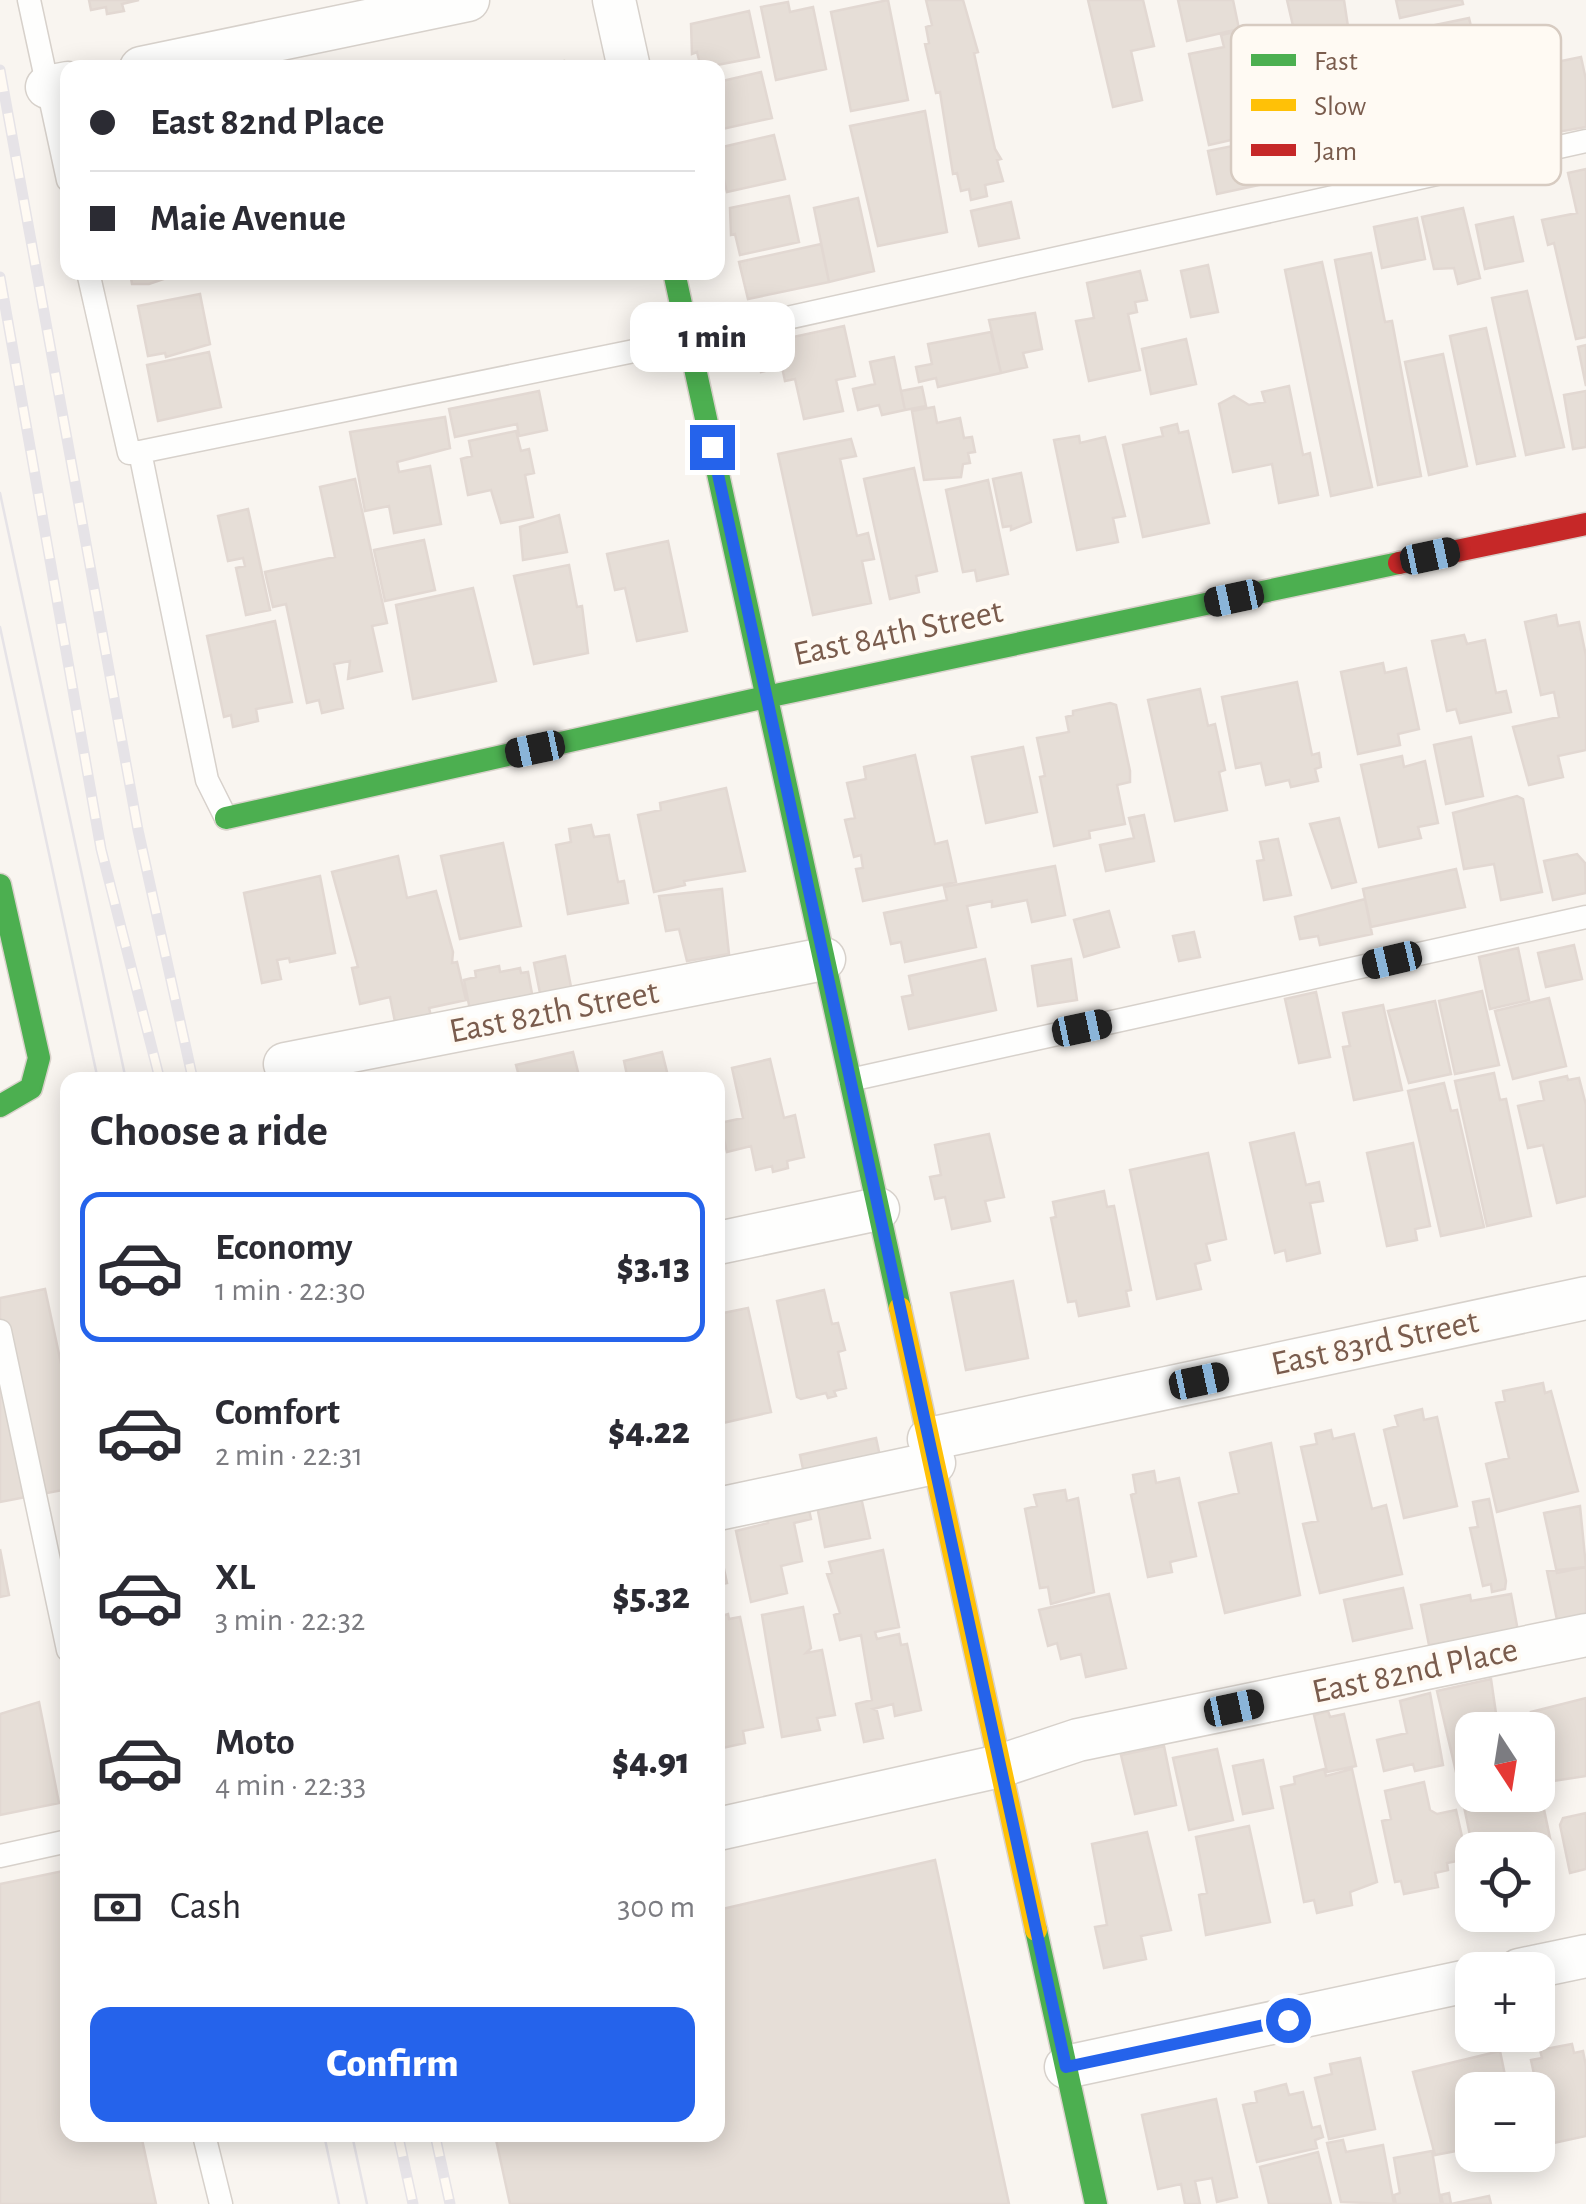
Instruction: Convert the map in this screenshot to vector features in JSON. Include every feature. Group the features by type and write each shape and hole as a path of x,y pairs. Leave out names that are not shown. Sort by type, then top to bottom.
{"street":[{"path":"179,60 468,0"},
{"path":"614,0 626,60"},
{"path":"676,280 1096,2204"},
{"name":"East 84th Street","path":"226,818 766,697 1586,524"},
{"path":"0,885 38,1058 31,1088 0,1106"},
{"name":"East 82th Street","path":"285,1064 824,959"},
{"path":"725,1242 878,1209"},
{"name":"East 83rd Street","path":"725,1507 931,1451 1586,1298"},
{"name":"East 82nd Place","path":"725,1827 1000,1766 1078,1740 1586,1636"},
{"path":"1555,1962 1586,1956"},
{"path":"1066,2067 1455,1984"}],"lane":[{"path":"30,0 57,85 60,111"},
{"path":"1561,147 1586,141"},
{"path":"90,280 129,452 140,452 688,340 1387,185"},
{"path":"140,452 207,780 226,818"},
{"path":"850,1080 1586,917"},
{"path":"0,1331 60,1612"},
{"path":"0,1856 60,1843"},
{"path":"206,2142 220,2204"}],"building":[{"path":"89,0 139,0 122,4 124,11 107,14 106,7 91,10"},
{"path":"888,0 908,100 851,111 831,12"},
{"path":"926,0 963,0 978,52 974,53 995,149 1001,159 997,160 1003,181 985,185 987,196 971,200 969,189 961,191 957,173 953,174 940,92 936,93 925,44 929,43 926,27 932,25"},
{"path":"1088,0 1143,0 1154,46 1131,51 1142,100 1113,107"},
{"path":"1178,0 1233,0 1238,25 1231,25 1231,31 1187,41"},
{"path":"1287,0 1344,0 1348,25 1293,25"},
{"path":"1396,0 1462,0 1463,4 1400,18"},
{"path":"788,2 790,12 813,7 826,69 776,80 761,7"},
{"path":"749,11 759,57 725,63 725,60 699,60 697,52 692,54 691,24"},
{"path":"1469,18 1471,25 1435,25"},
{"path":"1231,33 1231,140 1209,145 1189,54 1224,47 1221,35"},
{"path":"1581,57 1586,80 1586,127 1561,131 1561,61"},
{"path":"761,72 772,118 725,128 725,80"},
{"path":"925,111 947,232 878,246 850,126"},
{"path":"774,135 785,179 727,192 725,146"},
{"path":"1231,146 1231,185 1259,185 1217,194 1208,151"},
{"path":"1586,169 1586,337 1576,339 1554,243 1548,245 1542,220 1577,213 1568,173"},
{"path":"789,196 799,242 740,255 735,234 731,235 730,208"},
{"path":"858,198 874,271 829,282 814,208"},
{"path":"1011,202 1019,238 979,246 971,211"},
{"path":"1463,208 1480,278 1458,284 1454,268 1434,269 1422,217"},
{"path":"1513,217 1523,261 1485,269 1476,225"},
{"path":"1417,218 1425,259 1382,268 1374,227"},
{"path":"821,244 829,282 748,299 739,262"},
{"path":"1371,253 1385,322 1392,321 1421,476 1378,485 1335,260"},
{"path":"1322,262 1372,487 1331,496 1285,270"},
{"path":"1208,265 1218,312 1191,317 1181,271"},
{"path":"1140,271 1147,300 1135,302 1137,312 1128,314 1140,370 1089,381 1076,321 1094,318 1087,283"},
{"path":"131,280 161,280 149,284 132,284"},
{"path":"1527,291 1564,447 1526,455 1492,298"},
{"path":"200,294 210,344 166,357 165,353 148,356 138,306"},
{"path":"1035,313 1042,349 1023,353 1027,367 1001,373 989,320"},
{"path":"844,326 855,376 836,380 843,411 804,419 795,379 785,381 782,367 761,372 756,345"},
{"path":"1486,328 1515,456 1477,464 1450,336"},
{"path":"991,332 1001,373 938,387 936,378 919,382 916,367 932,364 928,344"},
{"path":"1186,339 1196,384 1151,394 1142,349"},
{"path":"1586,345 1586,386 1578,347"},
{"path":"209,352 221,407 158,421 147,365"},
{"path":"1443,354 1467,466 1429,475 1405,362"},
{"path":"894,357 905,410 882,415 879,405 858,410 853,389 875,384 870,362"},
{"path":"1289,386 1303,455 1310,453 1318,495 1279,503 1272,464 1233,472 1219,404 1234,396 1249,405 1265,402 1262,392"},
{"path":"922,387 926,406 905,410 901,391"},
{"path":"539,391 547,430 519,436 517,424 455,437 449,409"},
{"path":"1586,391 1586,447 1573,449 1564,395"},
{"path":"934,407 937,423 960,418 964,438 972,437 975,452 968,453 970,463 963,464 961,477 924,480 912,411"},
{"path":"445,417 450,448 397,462 399,472 430,466 441,524 394,533 389,506 365,511 350,432"},
{"path":"1177,424 1179,433 1188,431 1209,523 1143,537 1123,445 1163,436 1161,428"},
{"path":"516,431 521,451 529,449 534,473 525,475 533,517 501,523 491,490 468,495 461,459 472,456 469,441"},
{"path":"1079,436 1080,443 1105,437 1125,516 1113,518 1118,542 1077,550 1054,440"},
{"path":"851,439 856,456 840,459 857,536 868,533 874,559 862,561 871,603 813,615 778,454"},
{"path":"914,468 937,571 916,576 919,592 890,599 864,479"},
{"path":"1021,473 1031,522 1011,530 1011,526 1003,527 993,479"},
{"path":"355,479 387,623 372,626 382,671 348,679 350,661 334,664 343,708 322,713 319,700 307,703 286,604 273,607 265,572 335,557 320,487"},
{"path":"988,480 1008,574 977,581 975,570 963,572 946,490"},
{"path":"248,509 270,610 246,615 236,568 245,566 243,558 228,561 218,516"},
{"path":"559,515 567,552 523,560 520,527"},
{"path":"424,540 435,590 385,601 374,550"},
{"path":"668,541 687,631 637,641 625,588 615,590 607,554"},
{"path":"569,565 577,607 582,606 588,653 534,664 514,576"},
{"path":"473,588 496,681 413,699 396,605"},
{"path":"1556,615 1558,626 1579,622 1586,656 1586,750 1558,756 1563,777 1529,785 1513,727 1559,717 1554,692 1541,695 1525,622"},
{"path":"275,621 292,702 256,709 258,721 233,727 231,715 224,717 207,636"},
{"path":"1464,635 1467,644 1485,640 1496,693 1506,691 1511,712 1460,723 1456,709 1447,711 1432,641"},
{"path":"1383,663 1385,673 1406,668 1419,729 1398,734 1400,745 1358,754 1341,672"},
{"path":"1297,682 1312,755 1319,753 1321,767 1315,769 1318,781 1291,787 1289,780 1266,785 1261,763 1236,768 1222,697"},
{"path":"1200,689 1208,726 1215,724 1225,770 1219,772 1227,810 1175,821 1148,700"},
{"path":"1116,705 1130,771 1130,782 1117,785 1125,824 1089,831 1090,838 1054,846 1040,777 1045,776 1037,738 1069,732 1066,717 1073,715 1073,711"},
{"path":"1471,737 1483,796 1446,804 1434,745"},
{"path":"1023,747 1037,812 986,823 972,757"},
{"path":"915,755 935,844 947,841 956,882 863,901 856,869 863,868 861,855 854,857 845,820 855,818 847,783 866,779 864,767"},
{"path":"1402,756 1404,767 1425,761 1438,823 1418,827 1421,838 1379,847 1361,765"},
{"path":"726,788 745,871 684,881 685,885 654,892 638,815 661,810 660,803"},
{"path":"1517,796 1523,799 1542,892 1501,900 1494,864 1464,869 1453,813"},
{"path":"1144,815 1154,861 1106,871 1100,845 1134,838 1129,818"},
{"path":"1339,818 1356,882 1332,888 1310,824"},
{"path":"591,825 594,837 609,835 618,882 624,881 628,903 568,914 556,845 571,842 569,829"},
{"path":"1278,839 1291,895 1264,900 1257,861 1264,860 1260,842"},
{"path":"503,843 521,926 460,939 441,856"},
{"path":"1577,854 1585,863 1586,893 1553,900 1544,861"},
{"path":"398,856 407,898 436,891 453,952 452,963 457,962 466,1000 429,1008 433,1024 397,1032 390,997 360,1004 352,968 358,967 332,872"},
{"path":"1055,866 1065,915 1032,922 1027,900 992,907 992,901 967,906 976,947 905,962 901,942 891,944 884,913 947,900 944,887"},
{"path":"1456,869 1465,907 1371,927 1363,889"},
{"path":"320,876 335,953 290,962 289,958 277,960 281,979 262,983 244,893"},
{"path":"722,889 729,954 687,961 679,929 666,931 659,896"},
{"path":"1365,899 1372,934 1320,945 1318,936 1300,939 1295,917"},
{"path":"1109,911 1119,947 1084,957 1074,920"},
{"path":"1194,932 1200,957 1179,961 1173,936"},
{"path":"1574,945 1582,979 1546,987 1538,953"},
{"path":"1518,948 1529,1000 1490,1009 1479,957"},
{"path":"565,956 572,992 541,998 534,963"},
{"path":"985,959 996,1010 909,1029 902,997 913,995 909,976"},
{"path":"1071,959 1077,1000 1038,1006 1032,966"},
{"path":"499,966 500,972 520,968 521,973 528,972 533,999 471,1015 464,980 476,977 475,971"},
{"path":"1482,991 1499,1065 1455,1074 1439,1001"},
{"path":"1316,992 1330,1057 1299,1063 1285,999"},
{"path":"1549,998 1566,1066 1513,1079 1495,1011"},
{"path":"1435,1001 1451,1074 1409,1083 1388,1011"},
{"path":"1383,1005 1402,1090 1354,1100 1343,1047 1350,1046 1343,1013"},
{"path":"573,1052 578,1072 518,1072 516,1065"},
{"path":"662,1052 667,1072 626,1072 624,1061"},
{"path":"770,1059 784,1118 795,1115 804,1157 787,1161 788,1168 773,1172 772,1166 756,1170 751,1146 727,1152 725,1122 743,1118 732,1068"},
{"path":"1494,1073 1500,1100 1506,1099 1531,1216 1487,1226 1455,1081"},
{"path":"1567,1076 1568,1080 1579,1078 1586,1105 1586,1196 1557,1203 1543,1145 1528,1148 1518,1106 1544,1100 1540,1082"},
{"path":"1444,1083 1451,1111 1457,1110 1484,1227 1441,1236 1408,1091"},
{"path":"1294,1133 1306,1185 1319,1182 1323,1201 1310,1203 1320,1253 1287,1261 1285,1250 1275,1253 1250,1143"},
{"path":"989,1134 1004,1197 985,1201 990,1221 952,1229 945,1197 935,1199 930,1177 941,1175 935,1145"},
{"path":"1413,1143 1430,1226 1415,1229 1417,1240 1387,1246 1367,1153"},
{"path":"1208,1153 1226,1239 1206,1244 1210,1260 1195,1264 1201,1289 1157,1299 1130,1170"},
{"path":"1104,1191 1107,1207 1114,1206 1131,1290 1126,1291 1129,1306 1079,1316 1076,1301 1068,1302 1051,1218 1056,1217 1053,1202"},
{"path":"1013,1281 1028,1358 966,1370 951,1293"},
{"path":"45,1289 60,1359 60,1491 0,1502 0,1298"},
{"path":"824,1290 832,1324 838,1323 845,1350 838,1352 846,1388 834,1391 836,1396 828,1398 826,1393 801,1399 797,1397 777,1301"},
{"path":"748,1308 771,1412 725,1423 725,1313"},
{"path":"1543,1383 1545,1393 1551,1391 1578,1491 1497,1512 1486,1464 1509,1458 1496,1403 1505,1401 1503,1391"},
{"path":"1422,1409 1424,1420 1437,1417 1457,1506 1404,1518 1384,1430 1398,1426 1395,1416"},
{"path":"1331,1430 1333,1439 1354,1434 1372,1509 1386,1505 1402,1574 1320,1593 1303,1524 1318,1521 1301,1447 1317,1444 1315,1434"},
{"path":"876,1438 881,1461 805,1478 800,1455"},
{"path":"1271,1443 1300,1595 1225,1613 1199,1503 1239,1493 1230,1453"},
{"path":"1154,1471 1156,1483 1179,1478 1196,1556 1170,1562 1172,1572 1148,1577 1131,1495 1136,1493 1133,1475"},
{"path":"1065,1490 1067,1501 1078,1498 1094,1592 1051,1604 1048,1587 1040,1588 1025,1509 1037,1506 1034,1495"},
{"path":"861,1497 870,1538 825,1547 817,1506"},
{"path":"1489,1499 1506,1581 1505,1589 1492,1592 1491,1584 1483,1586 1470,1528 1478,1527 1473,1502"},
{"path":"808,1505 811,1519 794,1523 802,1561 781,1566 787,1593 751,1602 736,1531 768,1523 766,1514"},
{"path":"1580,1506 1586,1567 1557,1573 1544,1513"},
{"path":"0,1549 9,1595 0,1597"},
{"path":"883,1550 899,1627 875,1632 877,1639 899,1634 901,1645 907,1644 921,1710 895,1716 893,1704 873,1709 877,1711 883,1738 864,1742 856,1704 872,1700 861,1635 840,1640 834,1615 840,1613 827,1574 832,1573 829,1562"},
{"path":"1586,1567 1586,1619 1558,1625 1547,1571"},
{"path":"1403,1588 1412,1628 1353,1641 1344,1600"},
{"path":"1109,1594 1126,1668 1086,1677 1081,1654 1061,1659 1057,1643 1048,1646 1039,1610"},
{"path":"1511,1594 1518,1631 1429,1645 1421,1605 1470,1595 1471,1601"},
{"path":"803,1607 811,1648 806,1653 822,1650 835,1715 817,1718 820,1730 782,1737 762,1615"},
{"path":"725,1615 729,1619 740,1617 763,1727 743,1731 745,1743 725,1747"},
{"path":"1491,1679 1496,1712 1455,1712 1455,1768 1437,1691"},
{"path":"1430,1693 1443,1765 1415,1771 1413,1764 1384,1771 1377,1740 1407,1733 1400,1701"},
{"path":"1586,1698 1586,1776 1555,1781 1555,1712 1531,1712"},
{"path":"39,1702 59,1803 0,1815 0,1714"},
{"path":"1328,1711 1330,1717 1344,1714 1356,1766 1327,1772 1314,1715"},
{"path":"1164,1746 1176,1805 1135,1814 1121,1755"},
{"path":"1217,1749 1233,1820 1189,1830 1173,1758"},
{"path":"1263,1760 1273,1808 1243,1814 1233,1766"},
{"path":"1324,1769 1326,1776 1352,1769 1377,1882 1350,1892 1352,1905 1317,1913 1314,1900 1304,1902 1281,1787 1295,1784 1294,1777"},
{"path":"1424,1782 1430,1810 1437,1814 1456,1812 1461,1832 1455,1832 1455,1861 1447,1863 1448,1870 1435,1873 1438,1887 1404,1894 1401,1881 1395,1882 1382,1821 1391,1819 1385,1791"},
{"path":"1465,1812 1545,1812 1549,1832 1469,1832"},
{"path":"1586,1813 1586,1869 1570,1873 1560,1825 1563,1818"},
{"path":"1249,1826 1270,1922 1206,1935 1199,1895 1207,1893 1196,1837"},
{"path":"1147,1832 1171,1930 1141,1936 1146,1959 1104,1968 1095,1927 1107,1925 1092,1844"},
{"path":"935,1860 1009,2204 510,2204 497,2142 725,2142 725,1908"},
{"path":"60,1872 60,2142 143,2142 156,2204 0,2204 0,1884"},
{"path":"1572,2044 1574,2053 1583,2051 1586,2136 1555,2143 1555,2072 1534,2072 1531,2060 1542,2058 1540,2052 1555,2052 1555,2047"},
{"path":"1500,2052 1504,2072 1455,2072 1455,2151 1435,2155 1413,2072"},
{"path":"1360,2058 1375,2129 1329,2139 1315,2078 1332,2074 1330,2064"},
{"path":"1286,2084 1289,2095 1303,2092 1312,2128 1320,2126 1323,2137 1315,2140 1317,2148 1257,2162 1243,2105 1257,2102 1255,2092"},
{"path":"1216,2099 1237,2197 1217,2202 1212,2178 1195,2181 1200,2204 1185,2204 1181,2184 1158,2189 1142,2115"},
{"path":"1343,2140 1346,2152 1383,2145 1394,2204 1341,2202 1327,2143"},
{"path":"1432,2151 1441,2204 1396,2204 1394,2195 1400,2193 1394,2158"},
{"path":"1318,2152 1331,2204 1269,2204 1260,2167"},
{"path":"1449,2193 1451,2204 1443,2204 1441,2195"},
{"path":"1489,2196 1491,2204 1451,2204"}],"tram line":[{"path":"0,493 124,1072"},
{"path":"0,627 96,1072"},
{"path":"326,2142 339,2204"},
{"path":"354,2142 367,2204"}],"railway":[{"path":"0,70 138,830 191,1072"},
{"path":"0,277 101,849 158,1072"},
{"path":"400,2142 413,2204"},
{"path":"437,2142 450,2204"}],"traffic: fast":[{"path":"676,280 900,1308"},
{"path":"226,818 766,697 1399,563"},
{"path":"0,885 39,1058 31,1088 0,1106"},
{"path":"1036,1930 1096,2204"}],"traffic: slow":[{"path":"900,1308 1036,1930"}],"traffic: jam":[{"path":"1399,563 1586,524"}],"route":[{"path":"712,447 1066,2067 1288,2020"}]}
